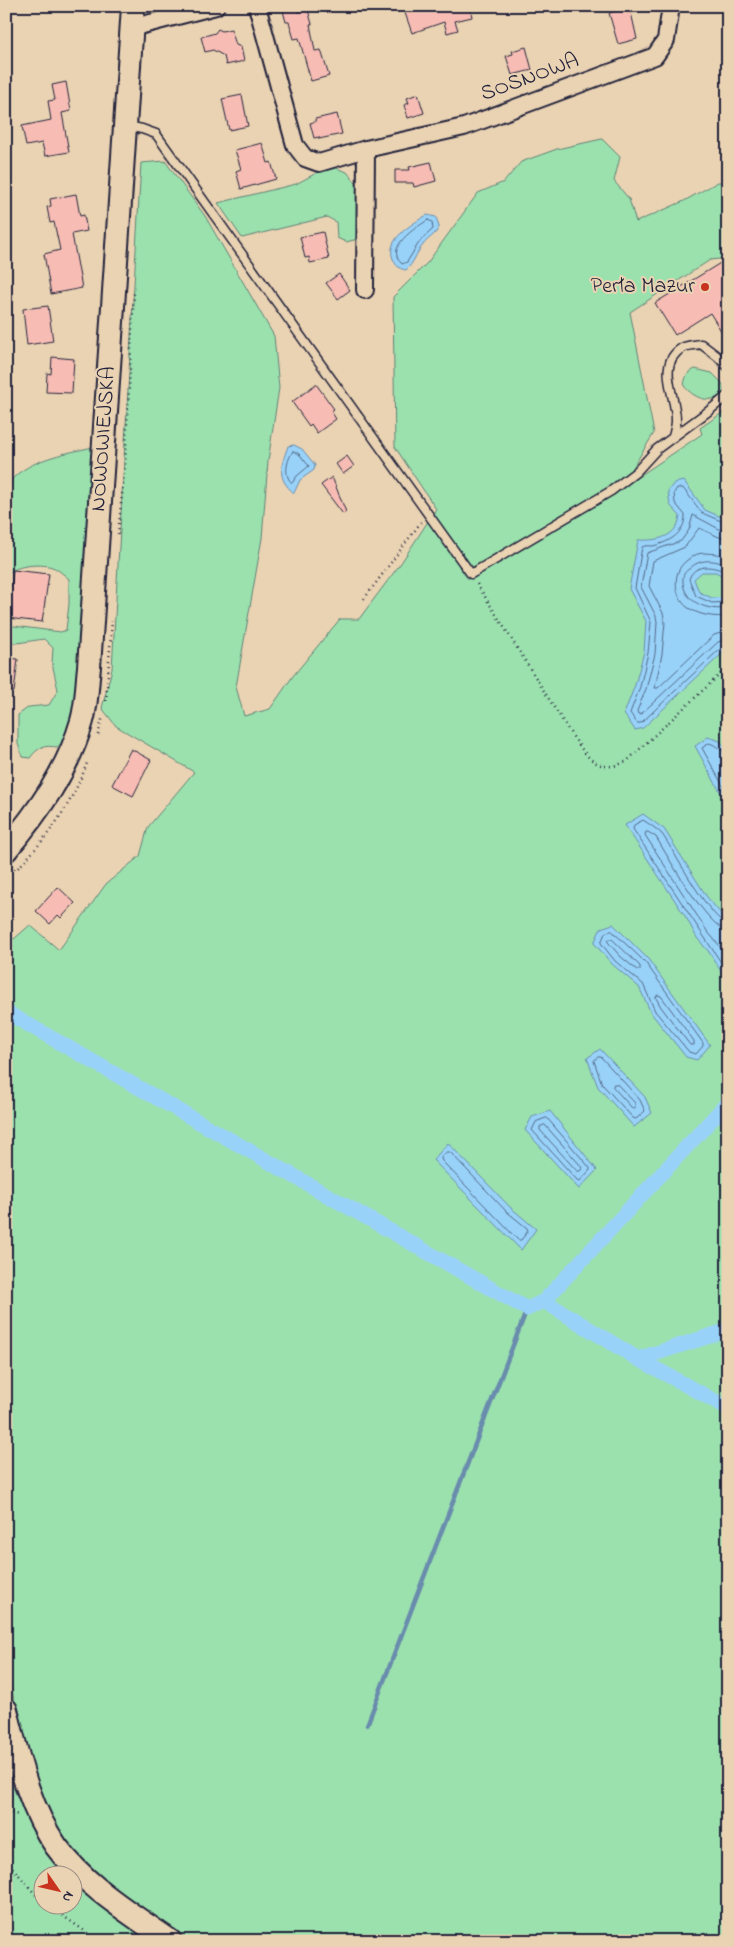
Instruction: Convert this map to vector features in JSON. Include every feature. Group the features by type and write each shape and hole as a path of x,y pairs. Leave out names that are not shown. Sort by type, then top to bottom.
{"street":[{"path":"132,17 216,6"},
{"name":"SOSNOWA","path":"257,6 295,145 305,158 319,163 366,149 464,127 655,56 666,40 671,6"},
{"name":"NOWOWIEJSKA","path":"6,850 34,815 58,778 71,752 83,719 89,667 132,17"},
{"path":"366,149 366,290"},
{"path":"6,1710 22,1773 42,1820 56,1845 77,1870 108,1898 170,1941"}],"lane":[{"path":"125,126 156,134 471,574 611,491 636,472 657,449 728,395"},
{"path":"673,437 677,422 668,381 670,359 683,347 701,344 728,367"}],"path":[{"path":"364,599 427,513"},
{"path":"471,574 571,734 587,757 602,767 615,767 627,761 728,667"},
{"path":"6,1860 32,1890"},
{"path":"60,1914 99,1941"}],"green space":[{"path":"602,139 620,157 614,181 629,199 636,222 684,201 718,182 728,182 728,258 710,260 630,312 654,433 635,464 635,479 702,434 700,428 728,409 728,1941 182,1941 98,1880 68,1850 39,1801 24,1747 6,1662 6,932 14,939 30,925 59,950 106,884 140,856 148,827 194,772 116,726 102,708 112,669 141,163 165,161 205,216 274,336 279,388 268,461 262,538 236,687 244,716 270,709 293,676 340,619 359,619 401,563 436,509 395,447 393,297 428,262 478,193 504,182 521,162 557,149"},
{"path":"336,168 347,172 360,188 358,239 346,242 337,238 336,222 327,217 242,238 218,203 296,184 320,171"},
{"path":"695,369 712,373 723,384 724,392 714,399 703,399 693,394 684,386 687,376"},
{"path":"93,447 75,707 63,742 57,747 48,746 42,748 36,751 30,758 23,757 18,744 18,715 29,707 49,705 58,690 52,663 53,648 44,639 17,643 6,642 6,625 61,632 66,630 69,579 54,568 40,565 26,566 14,570 6,577 5,524 8,494 15,476 32,465 62,454"},
{"path":"6,1771 32,1830 62,1864 32,1864 32,1914 82,1914 82,1883 156,1941 6,1941"}],"water":[{"path":"427,215 436,217 438,230 421,248 406,270 400,268 395,263 392,246 401,233"},
{"path":"294,445 302,449 315,465 314,470 300,480 294,493 284,482 282,466 288,446"},
{"path":"684,481 705,510 728,520 728,579 716,572 702,572 694,579 699,592 712,598 728,597 728,648 643,728 635,730 624,714 635,685 644,652 646,621 629,589 638,540 652,540 665,537 675,529 680,516 670,505 668,491 674,483"},
{"path":"708,737 720,741 728,750 728,806 695,746"},
{"path":"643,814 664,829 707,897 728,922 728,983 625,825"},
{"path":"613,924 648,959 710,1045 697,1060 686,1057 651,1013 639,987 612,964 594,943 601,928"},
{"path":"600,1049 645,1097 652,1113 634,1127 598,1087 587,1058"},
{"path":"550,1111 597,1170 579,1189 525,1130 532,1117"},
{"path":"448,1143 510,1207 536,1229 521,1250 433,1160"}],"building":[{"path":"417,6 470,6 472,17 455,21 458,30 447,33 444,22 412,33 405,13 418,9"},
{"path":"619,6 624,9 630,8 637,39 618,44 609,13 616,11"},
{"path":"297,8 298,12 308,10 312,24 310,24 315,51 321,50 329,76 311,81 299,38 294,39 289,22 286,22 283,11"},
{"path":"218,29 222,31 231,29 236,45 241,47 244,61 226,65 224,56 213,50 205,52 201,37 215,33"},
{"path":"526,47 532,70 512,75 506,56 513,54 512,51"},
{"path":"66,82 71,111 62,113 69,152 45,156 42,143 26,146 22,126 51,120 48,101 55,100 52,85"},
{"path":"418,94 424,113 408,118 404,105 409,103 407,98"},
{"path":"242,95 248,126 229,130 222,99"},
{"path":"337,114 342,134 319,139 319,137 314,138 310,123 315,122 315,119"},
{"path":"262,143 268,163 271,162 276,179 241,189 236,171 241,169 235,150"},
{"path":"431,162 436,181 414,187 413,183 395,183 395,170 410,170 409,167"},
{"path":"76,194 80,216 84,215 87,231 72,234 82,288 51,294 44,254 60,250 54,222 50,223 47,207 51,206 50,199"},
{"path":"323,232 329,259 310,263 309,257 305,258 300,237"},
{"name":"Perła Mazur","path":"722,262 728,271 728,342 710,313 675,335 655,303"},
{"path":"339,274 350,290 338,299 326,283"},
{"path":"48,306 53,341 27,345 23,309"},
{"path":"52,357 74,359 72,393 46,392 47,373 51,374"},
{"path":"316,384 334,409 331,411 336,419 317,433 311,424 309,426 292,402"},
{"path":"347,456 354,466 343,474 336,464"},
{"path":"332,477 346,512 343,514 321,485"},
{"path":"13,570 49,574 42,622 6,618 6,596 10,597"},
{"path":"6,658 18,659 14,692 6,691"},
{"path":"131,749 151,760 133,796 112,785"},
{"path":"58,887 75,903 61,918 58,915 50,924 36,911"}],"waterway":[{"path":"6,1012 527,1309 544,1301"},
{"path":"728,1102 544,1301 638,1359 728,1408"},
{"path":"367,1725 527,1309"},
{"path":"638,1359 728,1330"}],"place":[{"name":"Perła Mazur","path":"705,287"}]}
